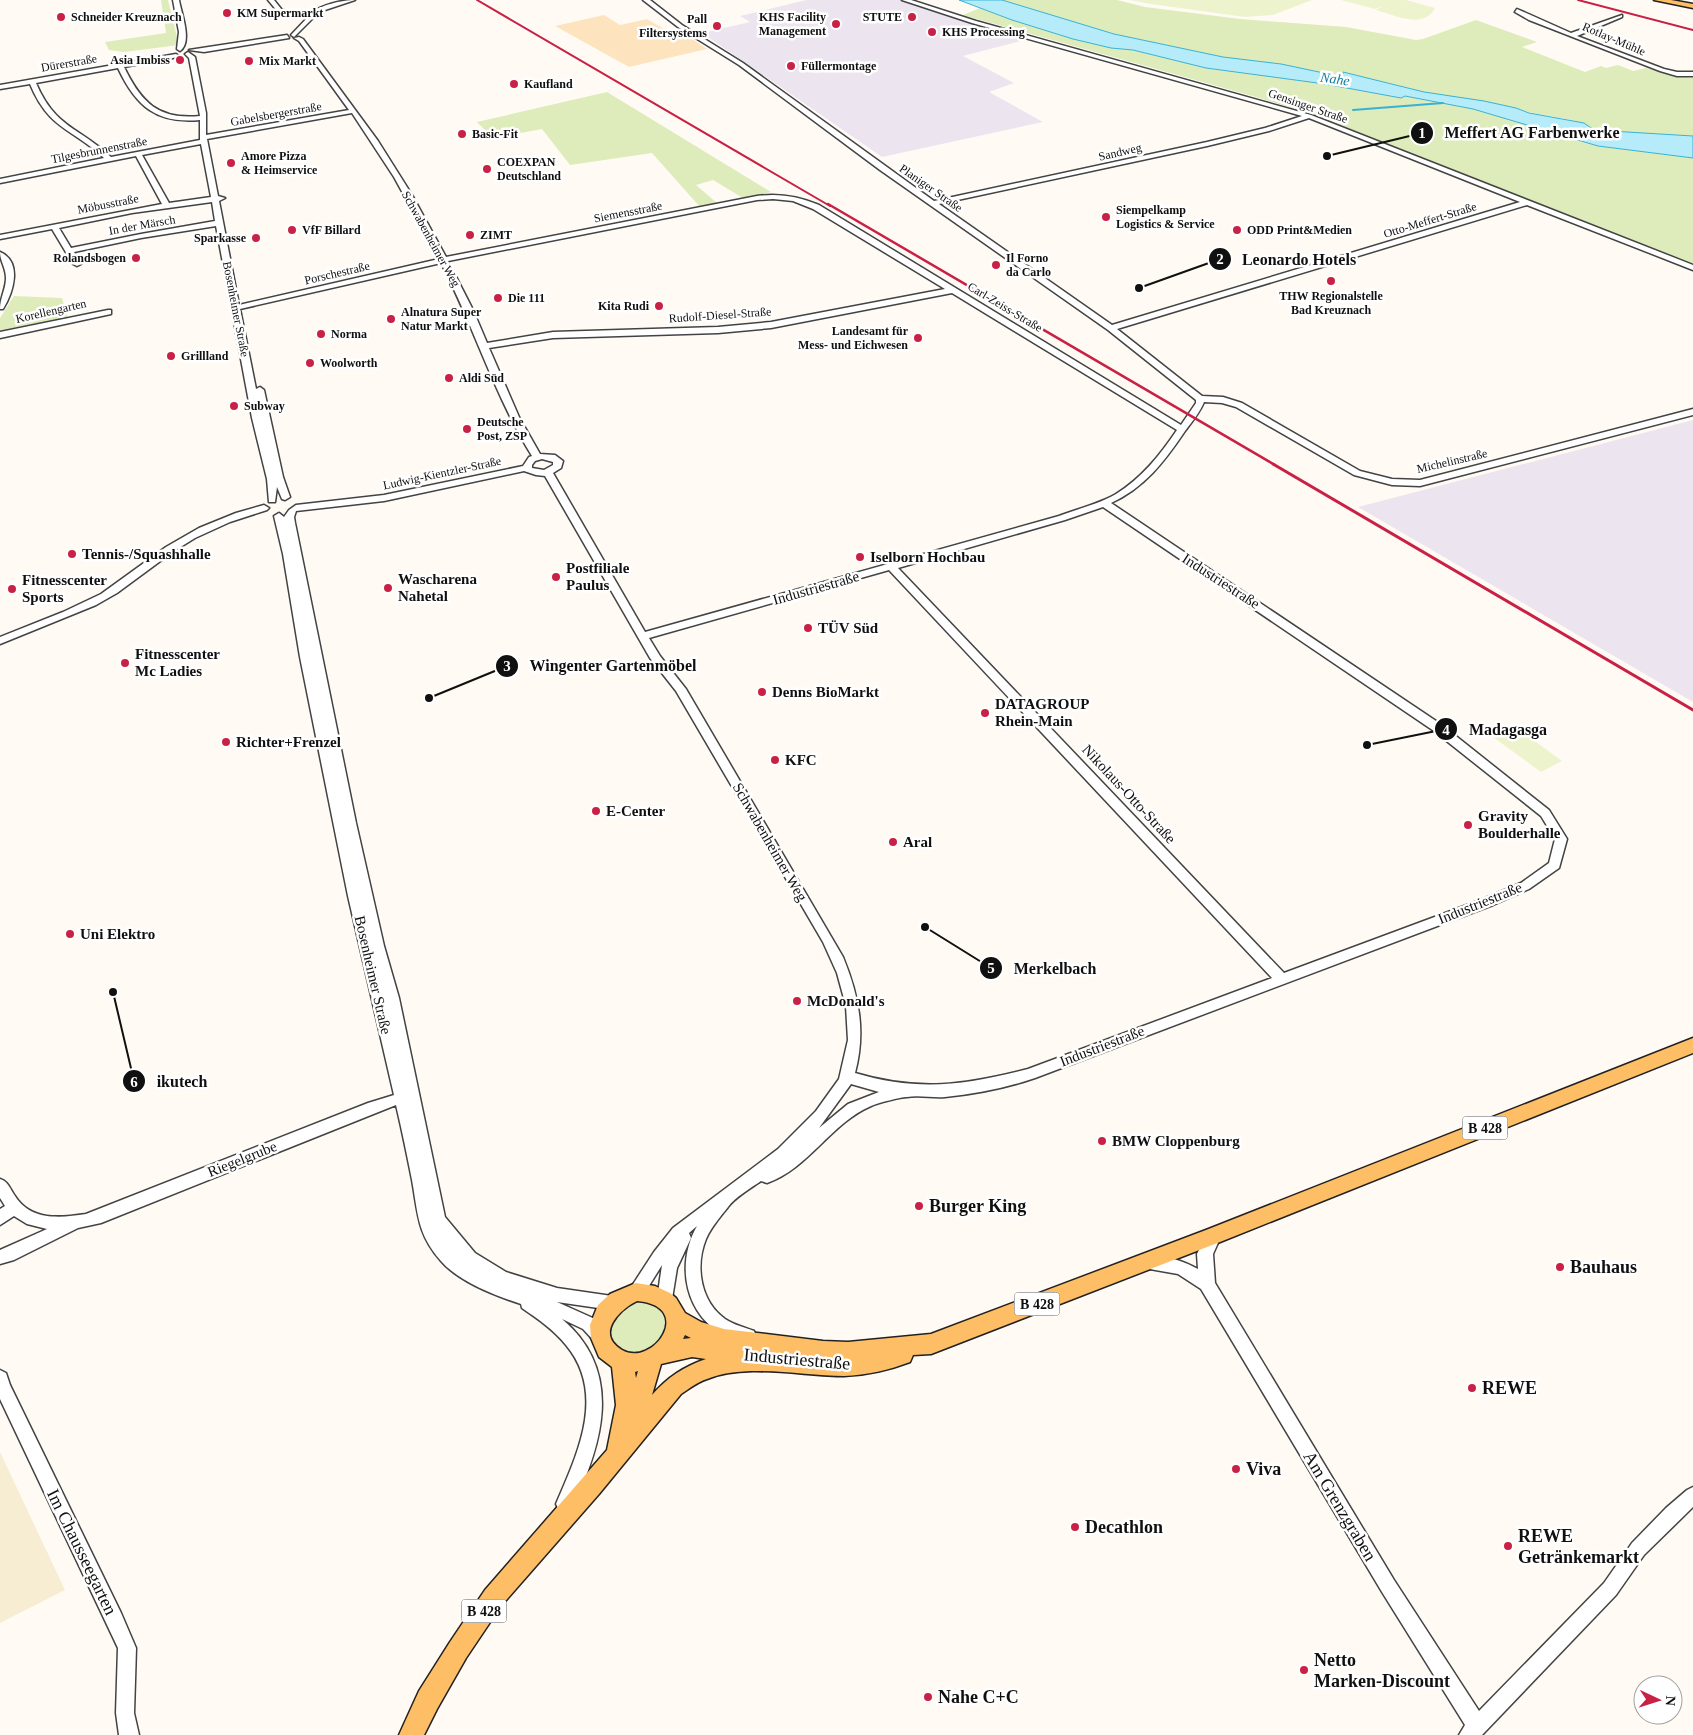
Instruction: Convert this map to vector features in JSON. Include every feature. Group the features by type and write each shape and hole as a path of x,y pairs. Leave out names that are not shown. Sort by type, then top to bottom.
{"main road":[{"path":"1658,0 1693,6"},
{"name":"B 428","path":"1142,1263 1690,1045"},
{"name":"Industriestraße","path":"656,1356 692,1347 797,1356 862,1365 894,1359 1142,1263"},
{"path":"636,1292 646,1292 665,1300 672,1308 676,1319 673,1337 656,1356 637,1362 622,1360 612,1355 604,1346 600,1336 600,1324 604,1313 612,1303 623,1296 636,1292"},
{"name":"B 428","path":"676,1319 696,1330 724,1339 797,1356"},
{"name":"B 428","path":"620,1450 638,1413 656,1356"},
{"name":"B 428","path":"411,1735 428,1700 458,1650 493,1598 673,1386 687,1376 704,1368 737,1361 772,1364 797,1356"},
{"name":"B 428","path":"620,1450 628,1407 626,1377 622,1360"}],"street":[{"path":"176,0 184,53 192,57 194,62 199,57 213,50"},
{"path":"271,0 280,11 310,16"},
{"path":"184,53 293,37 310,16 327,6 352,0"},
{"name":"Planiger Straße","path":"646,0 680,26 741,64 934,204 1111,328 1200,399"},
{"name":"Gensinger Straße","path":"904,0 974,22 1309,116 1693,268"},
{"path":"1520,13 1573,35"},
{"name":"Rotlay-Mühle","path":"1573,35 1620,16"},
{"name":"Rotlay-Mühle","path":"1573,35 1662,70 1677,74 1693,74"},
{"name":"Schwabenheimer Weg","path":"293,37 301,40 374,140 443,260 472,315 511,410 537,457"},
{"path":"184,53 220,48"},
{"name":"Dürerstraße","path":"0,87 184,53"},
{"name":"Bosenheimer Straße","path":"184,53 194,74"},
{"name":"Bosenheimer Straße","path":"194,62 194,74 203,118 205,139 272,479 272,500"},
{"path":"120,66 137,97 153,108 180,120 203,118"},
{"path":"32,81 43,104 52,116 90,142 109,160"},
{"name":"Gabelsbergerstraße","path":"205,139 354,111"},
{"name":"Sandweg","path":"934,204 1267,130 1309,116"},
{"name":"Tilgesbrunnenstraße","path":"0,181 205,139"},
{"path":"138,154 166,205"},
{"name":"Siemensstraße","path":"443,260 757,198 794,197 816,206"},
{"name":"Bosenheimer Straße","path":"218,198 220,223 239,308 278,477 285,497"},
{"name":"Möbusstraße","path":"0,238 166,205 218,198"},
{"name":"Otto-Meffert-Straße","path":"1111,328 1526,203"},
{"name":"Carl-Zeiss-Straße","path":"816,206 1181,429"},
{"name":"In der Märsch","path":"69,251 141,236 220,223"},
{"path":"54,226 77,264"},
{"name":"Korellengarten","path":"0,254 10,270 10,286 4,294 0,307"},
{"name":"Porschestraße","path":"239,308 443,260"},
{"name":"Rudolf-Diesel-Straße","path":"485,346 554,335 718,330 771,325 954,290"},
{"name":"Korellengarten","path":"0,335 108,312"},
{"name":"Industriestraße","path":"644,636 1062,518 1104,503 1119,496 1142,480 1162,459 1200,403 1200,399"},
{"name":"Michelinstraße","path":"1200,399 1223,400 1239,405 1358,473 1392,482 1420,483 1693,412"},
{"path":"537,457 552,457 558,461 558,466 548,473 534,473 527,468 528,462 537,457"},
{"name":"Ludwig-Kientzler-Straße","path":"278,516 295,507 415,492 527,468"},
{"name":"Schwabenheimer Weg","path":"548,473 655,658 680,689 834,952 848,982 853,1003 854,1045 848,1077 820,1118 792,1148 726,1199 687,1225 676,1236 636,1292"},
{"path":"265,511 272,500 285,497 293,498 295,507"},
{"name":"Industriestraße","path":"726,1199 745,1192 796,1157 827,1128 850,1110 879,1096 990,1085 1030,1074 1525,886 1555,866 1561,839 1545,813 1513,786 1438,728 1353,669 1104,503"},
{"name":"Bosenheimer Straße","path":"295,507 290,517 290,523 350,823 377,946 392,998 425,1218 432,1235 447,1257 464,1270 500,1290 559,1310 589,1324 600,1336"},
{"path":"0,642 105,596 124,584 170,548 194,534 222,523 265,511 278,516"},
{"name":"Bosenheimer Straße","path":"278,516 288,554 304,648 354,896 438,1219 451,1239 471,1259 489,1271 513,1282 569,1298 612,1303"},
{"name":"Nikolaus-Otto-Straße","path":"892,567 1280,978"},
{"name":"Industriestraße","path":"848,1077 892,1089 922,1092"},
{"name":"Riegelgrube","path":"3,1260 72,1224 96,1218 373,1108 407,1097"},
{"name":"Riegelgrube","path":"0,1185 15,1207 25,1216 42,1221 72,1224"},
{"name":"Schwabenheimer Weg","path":"665,1300 666,1282 676,1249 686,1235 726,1199"},
{"name":"Schwabenheimer Weg","path":"726,1199 699,1236 691,1269 694,1288 705,1310 721,1325 742,1335 779,1342 797,1356"},
{"path":"0,1218 15,1207"},
{"name":"Am Grenzgraben","path":"1207,1284 1204,1254 1213,1236"},
{"name":"Am Grenzgraben","path":"1142,1263 1171,1264 1192,1272 1207,1284 1473,1731 1610,1589 1638,1548 1693,1496"},
{"path":"520,1297 550,1319 574,1342 587,1366 594,1393 593,1426 586,1458 552,1530"},
{"name":"Im Chausseegarten","path":"0,1378 2,1386 115,1619 127,1648 125,1713 129,1735"}],"shaded area":[{"path":"806,0 900,0 1029,39 963,56 1014,83 989,92 1043,122 882,157 702,33 750,22 740,16"},
{"path":"1693,420 1693,702 1358,507"},
{"path":"0,1452 65,1590 0,1623"}],"green space":[{"path":"161,0 168,0 179,45 124,52 109,50 105,42 166,33"},
{"path":"1002,0 1117,0 1145,7 1240,19 1346,27 1416,40 1476,20 1537,42 1522,47 1585,72 1601,66 1606,68 1618,65 1633,71 1646,68 1676,77 1693,78 1693,136 1594,130 1566,119 1424,92 1390,83 1343,74 1339,76 1281,64 1223,57 1114,34"},
{"path":"1130,0 1312,0 1273,15 1245,17"},
{"path":"1341,0 1406,0 1435,8 1430,15 1416,20 1376,10 1383,6 1375,9"},
{"path":"980,8 1012,20 1111,48 1133,50 1206,68 1325,84 1401,98 1405,96 1473,109 1598,146 1693,158 1693,264 1315,115 963,15"},
{"path":"607,92 771,192 743,198 713,180 696,185 717,203 700,207 652,153 570,165 542,129 493,138 477,122"},
{"path":"14,296 62,298 68,319 0,334 0,318"},
{"path":"1514,726 1562,761 1541,772 1493,737"},
{"path":"636,1301 652,1304 661,1312 665,1322 663,1333 657,1343 647,1350 635,1353 622,1349 613,1341 610,1325 618,1310"}],"sand":[{"path":"604,15 620,25 647,19 676,36 685,34 707,49 629,67 555,26"}],"water":[{"name":"Nahe","path":"959,0 1002,0 1114,34 1223,57 1281,64 1338,76 1343,74 1343,72 1424,92 1484,101 1529,113 1584,123 1594,130 1693,136 1693,158 1598,146 1473,109 1405,96 1401,98 1325,84 1206,68 1133,50 1111,48 1073,39 1012,20"}],"waterway":[{"path":"1353,110 1443,103"}],"railway":[{"path":"477,0 830,206"},
{"path":"1578,0 1693,30"},
{"path":"828,204 1275,465"},
{"path":"1273,464 1693,710"}],"place":[{"name":"KM Supermarkt","path":"227,13"},
{"name":"Schneider Kreuznach","path":"61,17"},
{"name":"STUTE","path":"912,17"},
{"name":"KHS Facility Management","path":"836,24"},
{"name":"Pall Filtersystems","path":"717,26"},
{"name":"KHS Processing","path":"932,32"},
{"name":"Asia Imbiss","path":"180,60"},
{"name":"Mix Markt","path":"249,61"},
{"name":"Füllermontage","path":"791,66"},
{"name":"Kaufland","path":"514,84"},
{"name":"Basic-Fit","path":"462,134"},
{"name":"Meffert AG Farbenwerke","path":"1327,156"},
{"name":"Amore Pizza & Heimservice","path":"231,163"},
{"name":"COEXPAN Deutschland","path":"487,169"},
{"name":"Siempelkamp Logistics & Service","path":"1106,217"},
{"name":"VfF Billard","path":"292,230"},
{"name":"ODD Print&Medien","path":"1237,230"},
{"name":"ZIMT","path":"470,235"},
{"name":"Sparkasse","path":"256,238"},
{"name":"Rolandsbogen","path":"136,258"},
{"name":"Il Forno da Carlo","path":"996,265"},
{"name":"THW Regionalstelle Bad Kreuznach","path":"1331,281"},
{"name":"Leonardo Hotels","path":"1139,288"},
{"name":"Die 111","path":"498,298"},
{"name":"Kita Rudi","path":"659,306"},
{"name":"Alnatura Super Natur Markt","path":"391,319"},
{"name":"Norma","path":"321,334"},
{"name":"Landesamt für Mess- und Eichwesen","path":"918,338"},
{"name":"Grillland","path":"171,356"},
{"name":"Woolworth","path":"310,363"},
{"name":"Aldi Süd","path":"449,378"},
{"name":"Subway","path":"234,406"},
{"name":"Deutsche Post, ZSP","path":"467,429"},
{"name":"Tennis-/Squashhalle","path":"72,554"},
{"name":"Iselborn Hochbau","path":"860,557"},
{"name":"Postfiliale Paulus","path":"556,577"},
{"name":"Wascharena Nahetal","path":"388,588"},
{"name":"Fitnesscenter Sports","path":"12,589"},
{"name":"TÜV Süd","path":"808,628"},
{"name":"Fitnesscenter Mc Ladies","path":"125,663"},
{"name":"Denns BioMarkt","path":"762,692"},
{"name":"Wingenter Gartenmöbel","path":"429,698"},
{"name":"DATAGROUP Rhein-Main","path":"985,713"},
{"name":"Richter+Frenzel","path":"226,742"},
{"name":"Madagasga","path":"1367,745"},
{"name":"KFC","path":"775,760"},
{"name":"E-Center","path":"596,811"},
{"name":"Gravity Boulderhalle","path":"1468,825"},
{"name":"Aral","path":"893,842"},
{"name":"Merkelbach","path":"925,927"},
{"name":"Uni Elektro","path":"70,934"},
{"name":"ikutech","path":"113,992"},
{"name":"McDonald's","path":"797,1001"},
{"name":"BMW Cloppenburg","path":"1102,1141"},
{"name":"Burger King","path":"919,1206"},
{"name":"Bauhaus","path":"1560,1267"},
{"name":"REWE","path":"1472,1388"},
{"name":"Viva","path":"1236,1469"},
{"name":"Decathlon","path":"1075,1527"},
{"name":"REWE Getränkemarkt","path":"1508,1546"},
{"name":"Netto Marken-Discount","path":"1304,1670"},
{"name":"Nahe C+C","path":"928,1697"}]}
